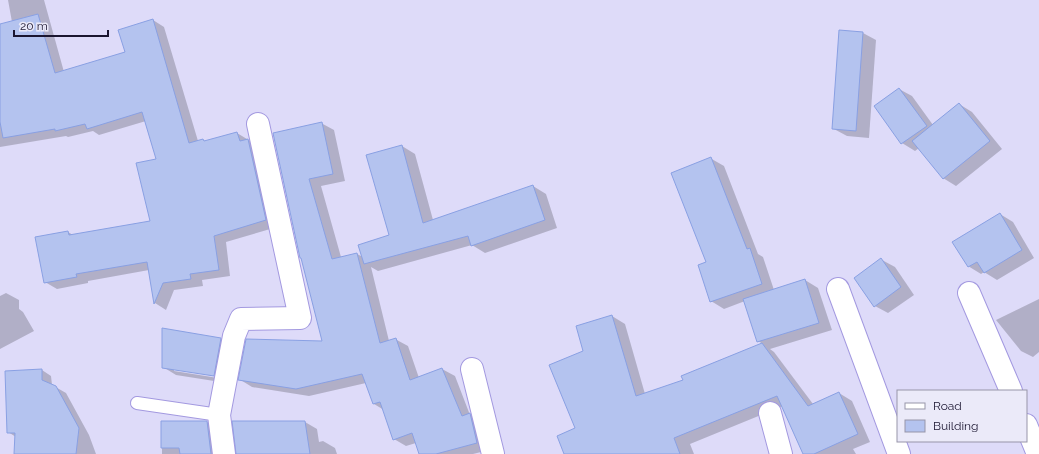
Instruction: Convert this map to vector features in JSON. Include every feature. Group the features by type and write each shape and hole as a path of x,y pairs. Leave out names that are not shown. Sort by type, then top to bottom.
{"street":[{"path":"224,454 219,415 234,336 241,319 300,318 258,124"},
{"path":"838,289 899,454"},
{"path":"969,293 1011,390"},
{"path":"472,369 493,454"},
{"path":"770,412 780,454"},
{"path":"1027,427 1038,454"}],"lane":[{"path":"137,404 219,415"}],"building":[{"path":"38,14 55,73 125,52 118,30 153,19 189,143 203,139 204,141 237,132 240,141 248,139 266,220 214,236 219,270 190,274 191,279 163,283 154,304 147,262 76,274 77,277 44,283 35,237 68,231 69,235 150,221 136,163 156,159 142,112 87,129 85,124 55,131 55,129 3,138 0,122 0,24"},
{"path":"839,30 863,32 856,131 832,129"},
{"path":"899,88 927,126 901,144 874,106"},
{"path":"959,103 990,141 943,179 912,141"},
{"path":"322,122 333,174 309,179 332,259 357,253 380,343 396,338 410,380 442,368 462,416 470,413 477,443 436,454 419,454 412,433 393,440 380,402 373,404 362,374 296,389 238,380 246,339 322,341 300,258 273,133"},
{"path":"402,145 423,223 533,185 545,220 471,246 468,236 364,264 358,245 389,235 366,155"},
{"path":"711,157 747,249 750,248 762,284 710,302 698,265 706,262 671,173"},
{"path":"1000,213 1022,250 984,273 977,262 968,267 952,242"},
{"path":"881,258 901,287 874,307 854,278"},
{"path":"805,279 819,323 757,342 743,299"},
{"path":"612,315 636,396 683,380 681,376 762,343 808,406 839,392 858,434 814,454 803,454 777,396 674,438 680,454 564,454 557,436 575,428 549,365 583,351 576,326"},
{"path":"162,328 221,338 214,376 162,368"},
{"path":"42,369 42,380 56,386 79,428 76,454 14,454 15,433 7,433 5,371"},
{"path":"161,421 207,421 211,454 180,454 179,448 161,448"},
{"path":"232,421 305,421 310,454 236,454"}]}
